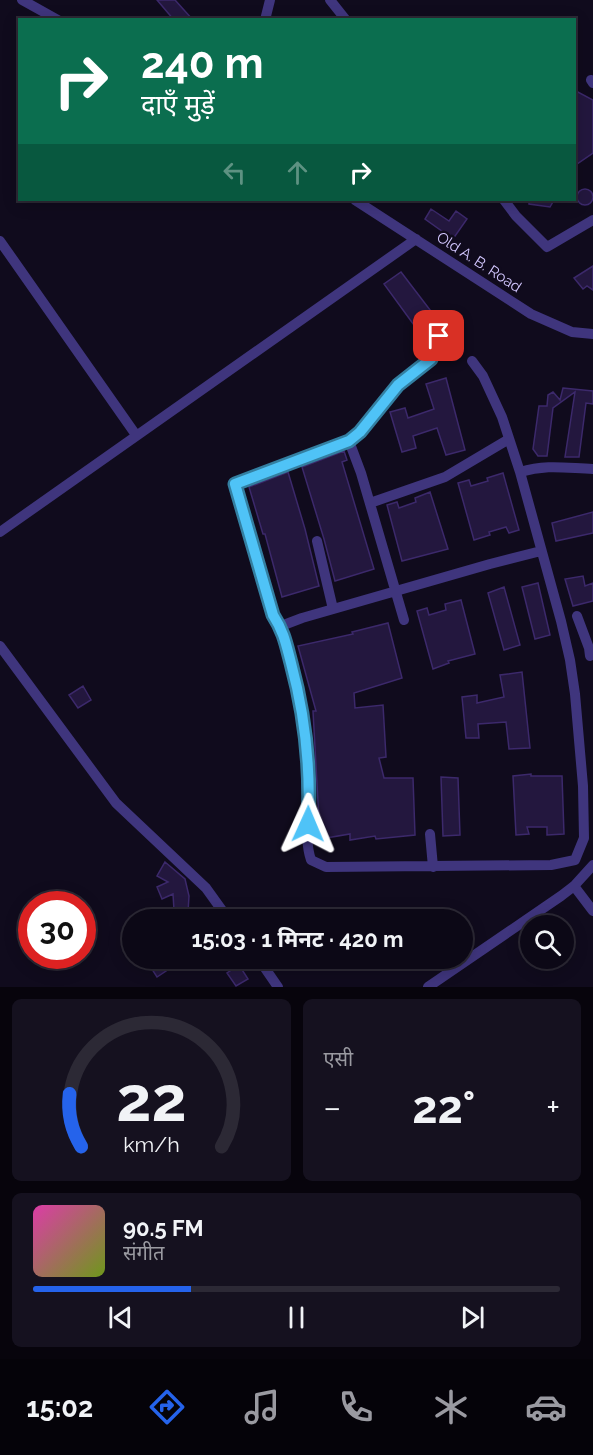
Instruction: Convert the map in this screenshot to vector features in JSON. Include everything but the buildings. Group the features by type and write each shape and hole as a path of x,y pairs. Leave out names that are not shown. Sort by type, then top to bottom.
{"street":[{"path":"22,0 54,18"},
{"path":"266,18 270,0"},
{"path":"330,0 344,18"},
{"name":"Old A. B. Road","path":"357,201 531,314 572,332 593,334"},
{"path":"505,201 516,216 547,247 589,223 593,234"},
{"path":"0,532 416,239"},
{"path":"0,241 136,435"},
{"path":"439,336 431,359 398,385 360,432 349,441 235,484 273,615 281,626 298,690 306,737 309,810 307,837 311,860 326,867 551,865 575,860 582,845 584,838 583,786 576,694 561,621 520,472 502,417 488,387 472,361"},
{"path":"370,503 445,477 509,439"},
{"path":"349,441 370,503 404,620"},
{"path":"520,472 537,466 555,465 593,469"},
{"path":"317,541 333,609"},
{"path":"281,626 489,564 542,551"},
{"path":"575,658 592,656 577,616"},
{"path":"0,646 116,803 207,888 221,909"},
{"path":"430,834 433,867"},
{"path":"428,987 574,886 593,865"},
{"path":"574,886 593,911"},
{"path":"266,969 278,987"}],"route":[{"path":"308,824 306,737 298,690 281,626 273,615 235,484 349,441 360,432 398,385 431,359 439,336"}]}
